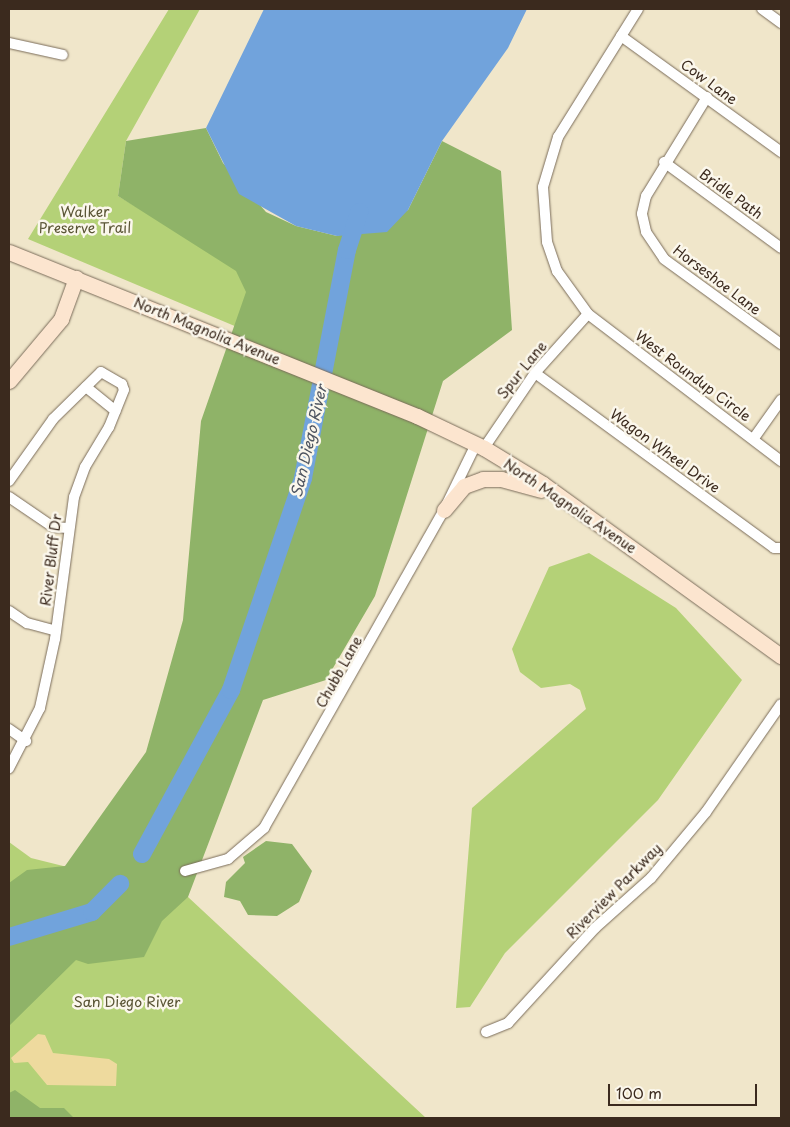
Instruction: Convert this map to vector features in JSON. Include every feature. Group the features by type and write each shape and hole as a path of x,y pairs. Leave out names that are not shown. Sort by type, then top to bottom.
{"main road":[{"name":"North Magnolia Avenue","path":"9,252 417,416 480,446 562,497 781,656"},
{"path":"9,381 60,319 76,278"},
{"path":"444,510 464,486 483,479 501,479 562,497"}],"street":[{"name":"West Roundup Circle","path":"638,9 558,136 543,187 547,242 557,271 588,314 754,438 781,461"},
{"path":"762,9 781,23"},
{"name":"Cow Lane","path":"621,36 781,152"},
{"path":"9,43 63,55"},
{"name":"Horseshoe Lane","path":"707,97 664,162 646,196 642,214 654,248 781,344"},
{"name":"Bridle Path","path":"664,162 781,248"},
{"name":"Spur Lane","path":"480,446 535,373 588,314"},
{"name":"River Bluff Dr","path":"9,768 26,741 40,708 56,631 68,528 85,467 116,411 124,390 122,384 101,372 86,386"},
{"name":"Wagon Wheel Drive","path":"535,373 774,548 781,548"},
{"path":"9,481 53,419 86,386 116,411"},
{"path":"754,438 781,400"},
{"name":"Chubb Lane","path":"185,871 228,859 264,828 480,446"},
{"path":"9,497 53,527 68,528"},
{"path":"9,611 27,623 56,631"},
{"name":"Riverview Parkway","path":"486,1032 508,1023 595,928 651,878 706,812 781,704"},
{"path":"9,729 26,741"}],"green space":[{"name":"Walker Preserve Trail","path":"169,9 200,9 126,141 118,196 244,271 256,286 237,327 28,239"},
{"path":"206,128 223,163 266,212 296,226 337,236 408,210 442,141 501,171 512,330 443,381 375,596 326,680 263,700 188,897 162,921 144,957 88,964 76,960 9,1026 9,942 43,931 39,926 9,931 9,883 27,870 65,866 146,752 183,620 201,421 246,292 236,271 118,196 126,141"},
{"path":"589,553 676,608 742,680 658,800 505,953 470,1007 456,1008 472,808 586,709 580,690 570,684 541,688 520,672 512,649 549,567"},
{"path":"266,841 292,844 312,871 299,902 277,916 248,915 240,901 224,897 226,882 245,863 243,857"},
{"name":"San Diego River","path":"9,842 31,858 188,897 426,1118 9,1118"},
{"path":"15,1090 40,1108 64,1108 74,1118 9,1118 9,1093"}],"sand":[{"path":"38,1034 45,1035 53,1053 109,1059 117,1064 116,1086 47,1085 28,1062 14,1063 11,1058"}],"water":[{"path":"264,9 527,9 508,48 442,141 408,210 387,232 337,236 296,226 239,194 206,128"}],"waterway":[{"name":"San Diego River","path":"142,854 231,690 303,478 347,250 359,212"},
{"name":"San Diego River","path":"9,937 92,912 120,884"}]}
